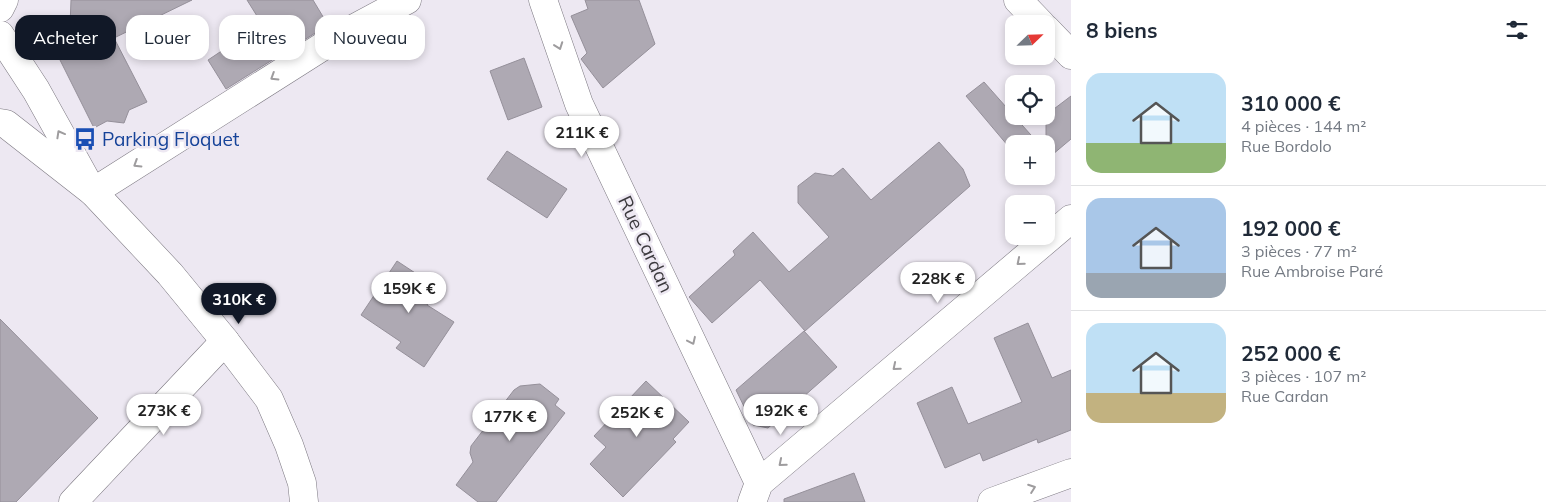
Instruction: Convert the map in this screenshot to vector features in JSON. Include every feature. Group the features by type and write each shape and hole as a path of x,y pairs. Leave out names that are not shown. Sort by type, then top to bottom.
{"street":[{"path":"0,8 4,0"},
{"path":"93,192 336,38 407,0"},
{"path":"1018,0 1032,15"},
{"name":"Rue Cardan","path":"546,2 579,104 755,492"},
{"path":"0,35 36,90 93,192"},
{"path":"1055,38 1071,55"},
{"path":"0,123 6,124 93,192 170,274 225,341 269,399 289,445 302,483 304,502"},
{"path":"755,492 1071,219"},
{"path":"73,502 225,341"},
{"path":"992,502 1071,473"}],"building":[{"path":"71,0 192,0 161,15 126,15 126,32 116,37 116,15 70,15"},
{"path":"247,0 313,0 322,15 315,15 315,33 305,39 305,15 256,15"},
{"path":"585,0 639,0 655,44 603,88 581,59 587,53 571,16 588,9"},
{"path":"116,42 147,102 129,110 124,123 107,121 94,128 60,60 116,60"},
{"path":"219,53 219,60 272,60 226,89 209,59"},
{"path":"524,58 542,107 508,120 490,71"},
{"path":"984,82 1005,106 1005,125 1022,125 1031,135 1005,135 1005,142 966,96"},
{"path":"1071,96 1071,139 1055,152 1055,135 1046,135 1046,125 1055,125 1055,108"},
{"path":"939,142 963,169 970,186 805,331 760,280 712,323 689,297 735,255 733,251 753,232 789,272 829,237 798,203 798,186 815,173 833,176 843,168 871,200"},
{"path":"507,151 567,189 547,218 487,179"},
{"path":"397,261 438,288 427,305 454,322 424,367 396,348 401,342 361,315"},
{"path":"0,319 98,418 16,502 0,502"},
{"path":"1028,323 1052,378 1071,370 1071,430 1038,443 1037,439 983,461 980,453 945,468 917,403 952,387 968,424 1022,402 994,338"},
{"path":"804,331 837,367 768,428 753,425 736,390"},
{"path":"646,381 689,422 673,439 676,442 623,497 590,464 606,447 594,436"},
{"path":"540,384 559,399 555,405 565,413 496,502 478,502 456,485 473,462 470,453 471,446 514,390 520,386"},
{"path":"854,473 865,502 784,502 784,499"}],"place":[{"name":"Parking Floquet","path":"85,139"}]}
